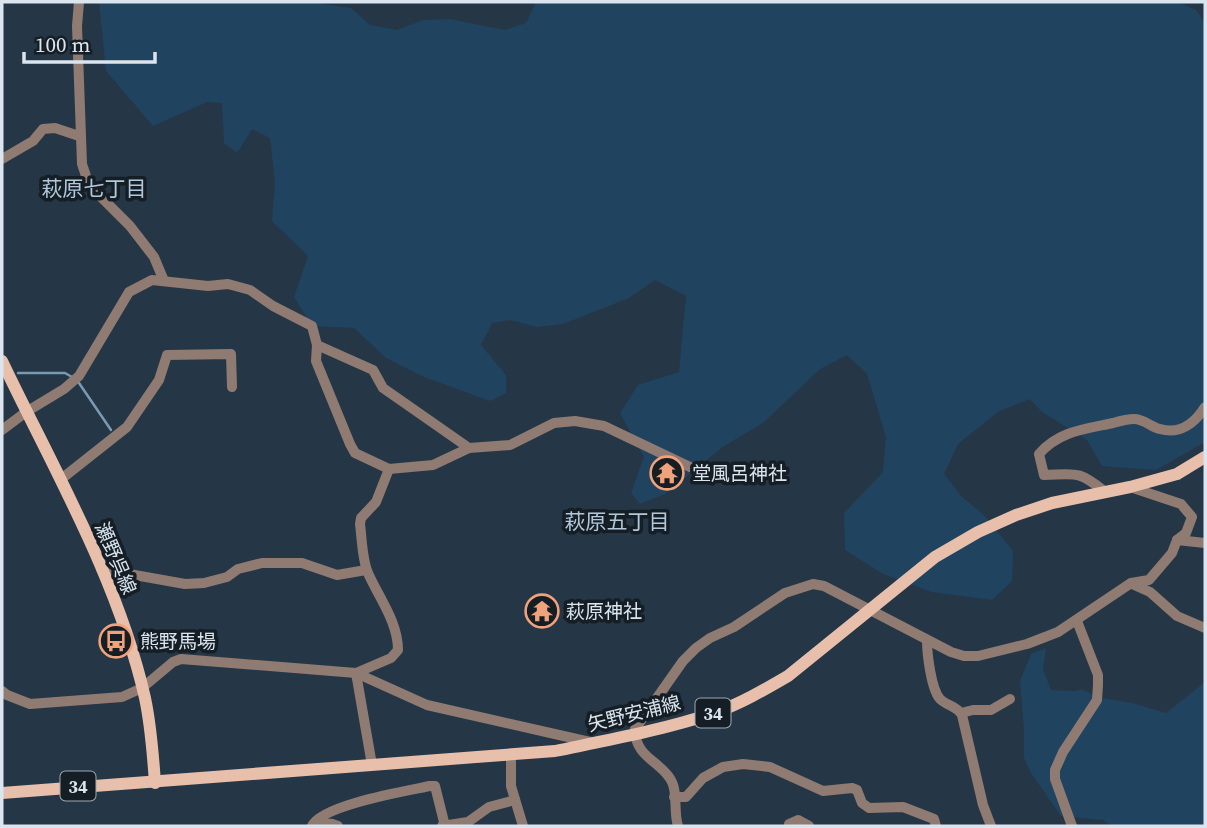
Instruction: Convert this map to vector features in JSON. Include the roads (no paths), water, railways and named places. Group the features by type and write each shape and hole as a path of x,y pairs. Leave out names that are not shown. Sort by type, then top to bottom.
{"main road":[{"name":"瀬野呉線","path":"2,361 101,569 130,646 151,730 155,783"},
{"name":"矢野安浦線","path":"2,793 555,751 715,713 788,677 935,556 978,532 1052,503 1177,474 1205,457"}],"street":[{"path":"79,2 77,26 82,112 79,136 82,164 89,185 130,226 154,257 164,281"},
{"path":"2,159 33,141 43,128 55,128 79,136"},
{"path":"2,430 26,412 64,390 79,376 129,292 152,280 208,286 228,284 250,290 273,306 312,326 317,345 316,361 349,444 355,453 389,469 433,465 469,448 510,445 554,423 575,421 604,426 690,467"},
{"path":"317,345 373,370 383,388 469,448"},
{"path":"60,480 127,427 159,380 167,355 231,354 232,387"},
{"path":"1104,491 1086,476 1044,475 1039,454 1047,445 1072,431 1124,420 1138,419 1161,430 1181,430 1189,426 1205,407"},
{"path":"356,673 391,658 398,650 390,614 366,570 360,524 361,518 376,502 389,469"},
{"path":"678,826 674,788 668,776 644,755 635,734 638,722 683,661 696,648 734,627 785,593 813,584 824,586 951,652 964,656 978,656 1027,644 1077,621 1131,583 1149,580 1172,553 1177,540 1186,533 1192,517 1181,504 1130,487"},
{"path":"1177,540 1205,543"},
{"path":"101,569 185,584 204,583 227,577 238,569 262,563 302,563 337,575 366,570"},
{"path":"1131,583 1150,592 1177,616 1205,628"},
{"path":"1072,826 1055,779 1055,770 1063,752 1097,700 1098,685 1098,675 1077,621"},
{"path":"927,640 927,654 937,696 961,713 982,804 991,826"},
{"path":"2,691 30,704 122,697 142,688 181,659 356,673 427,705 594,743"},
{"path":"356,673 372,765"},
{"path":"961,713 991,710 1010,699"},
{"path":"511,754 511,786 523,826"},
{"path":"674,797 686,797 703,778 723,767 743,764 769,768 823,791 852,788 857,790 862,803 869,808 903,807 934,819 936,826"},
{"path":"313,826 317,819 364,800 430,786 435,786 437,791 444,826 468,822 489,807 515,800"},
{"path":"789,824 798,820 809,826"},
{"path":"313,826 320,823 338,826"}],"waterway":[{"path":"18,373 65,373 72,377"},
{"path":"79,383 111,430"}],"place":[{"name":"堂風呂神社","path":"667,473"},
{"name":"萩原神社","path":"542,611"},
{"name":"熊野馬場","path":"116,641"}],"district":[{"name":"萩原七丁目","path":"94,188"},
{"name":"萩原五丁目","path":"617,521"}]}
